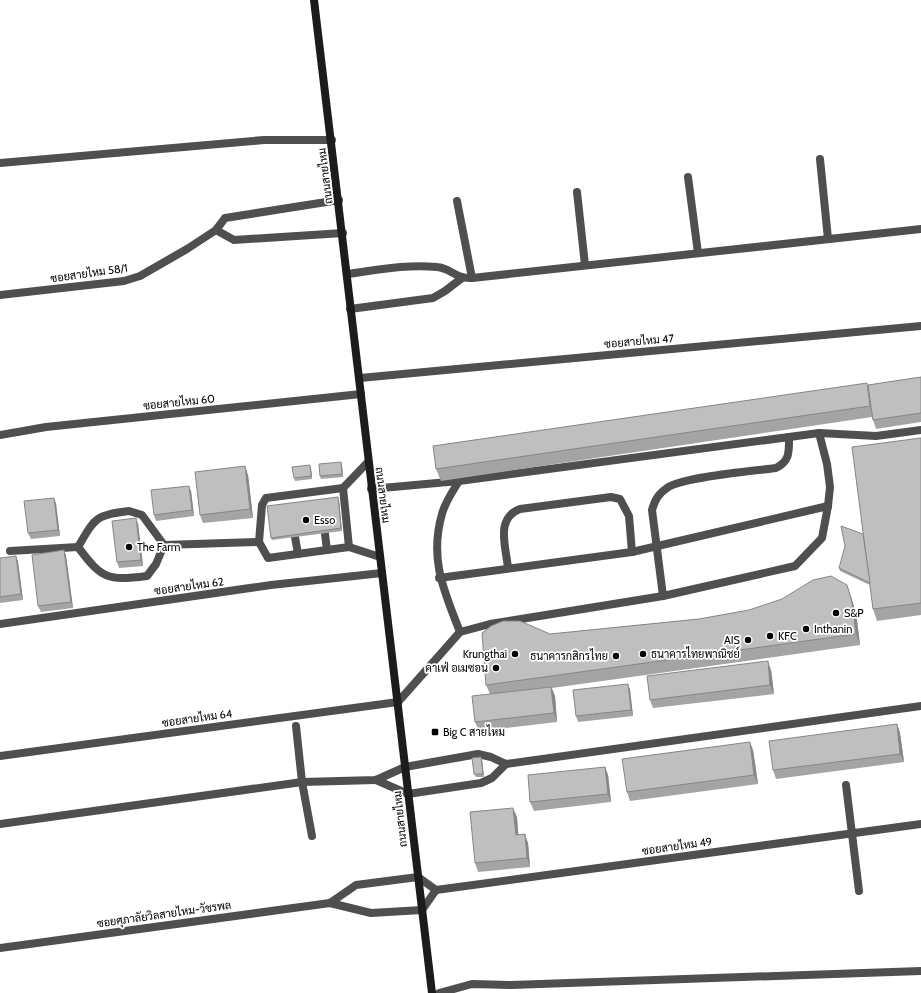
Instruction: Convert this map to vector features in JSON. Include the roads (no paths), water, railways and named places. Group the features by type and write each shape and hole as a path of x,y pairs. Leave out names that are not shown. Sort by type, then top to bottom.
{"main road":[{"name":"ถนนสายไหม","path":"314,0 332,140 350,309 360,378 371,489 406,767 432,993"}],"street":[{"path":"0,163 264,140 332,140"},
{"path":"820,159 828,239"},
{"path":"688,177 698,253"},
{"path":"577,192 585,265"},
{"name":"ซอยสายไหม 58/1","path":"0,296 124,281 140,276 216,230 225,218 339,200"},
{"path":"457,201 472,278"},
{"path":"347,274 420,266 441,267 462,278 472,278 921,229"},
{"path":"216,230 234,240 343,233"},
{"path":"350,309 433,298 446,291 462,278"},
{"name":"ซอยสายไหม 47","path":"360,378 921,326"},
{"name":"ซอยสายไหม 60","path":"0,435 46,427 361,394"},
{"path":"371,489 458,481 789,437 819,434 876,436 921,430"},
{"path":"398,702 460,632 490,624 663,596 795,566 822,538 828,506 830,487 827,464 819,434"},
{"path":"663,596 652,510 656,497 668,486 690,480 776,468 783,465 788,457 789,437"},
{"path":"368,462 343,488 266,498 262,505 259,542 268,558 349,547 380,557"},
{"path":"458,481 442,513 437,542 439,578 460,632"},
{"path":"343,488 349,547"},
{"path":"321,491 322,502"},
{"path":"291,495 292,506"},
{"path":"508,568 504,530 506,519 512,512 520,509 611,497 620,500 630,516 632,552"},
{"path":"439,578 632,552 828,506"},
{"path":"78,547 92,523 106,514 129,511 142,515 164,545"},
{"path":"325,534 327,550"},
{"path":"296,537 298,554"},
{"path":"164,545 259,542"},
{"path":"78,547 90,563 107,577 129,578 147,576 156,564 164,545"},
{"path":"10,551 78,547"},
{"name":"ซอยสายไหม 62","path":"0,624 271,585 382,573"},
{"name":"ซอยสายไหม 64","path":"0,756 398,702"},
{"path":"0,824 302,782 376,780 406,767 478,754 491,757 506,764 921,706"},
{"path":"296,726 302,782 312,836"},
{"path":"376,780 408,794 481,783 492,778 506,764"},
{"path":"846,785 859,891"},
{"name":"ซอยสายไหม 49","path":"436,890 921,824"},
{"path":"418,877 436,890 422,910 371,913 330,903 356,885 418,877"},
{"name":"ซอยศุภาลัยวิลสายไหม-วัชรพล","path":"0,948 330,903"},
{"path":"439,993 472,984 511,985 921,971"}],"place":[{"name":"Esso","path":"306,520"},
{"name":"The Farm","path":"129,547"},
{"name":"S&P","path":"836,613"},
{"name":"Inthanin","path":"806,629"},
{"name":"KFC","path":"770,636"},
{"name":"AIS","path":"748,640"},
{"name":"Krungthai","path":"515,654"},
{"name":"ธนาคารไทยพาณิชย์","path":"643,654"},
{"name":"ธนาคารกสิกรไทย","path":"616,656"},
{"name":"คาเฟ่ อเมซอน","path":"496,668"},
{"name":"Big C สายไหม","path":"435,732"}]}
